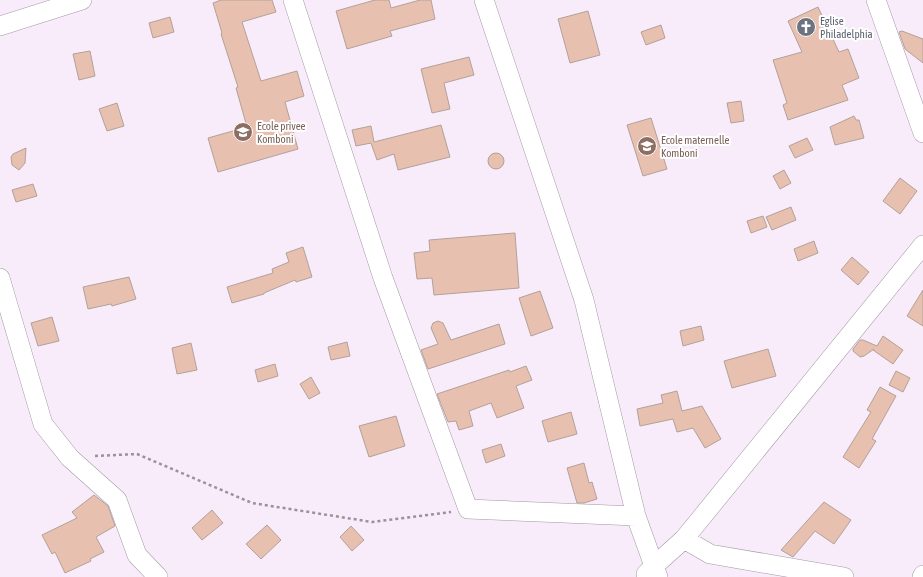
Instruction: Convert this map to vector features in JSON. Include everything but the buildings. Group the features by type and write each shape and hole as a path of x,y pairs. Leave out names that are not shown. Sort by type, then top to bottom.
{"street":[{"path":"0,26 82,0"},
{"path":"293,0 383,278 468,509 636,516"},
{"path":"484,0 584,300 636,516 652,573"},
{"path":"876,0 923,133"},
{"path":"652,573 684,540 923,245"},
{"path":"0,278 43,424 70,458 117,500 137,555 158,577"},
{"path":"684,540 710,554 844,577"}],"path":[{"path":"70,458 137,454 252,503 372,522 468,509"}],"place":[{"name":"Eglise Philadelphia","path":"806,27"},
{"name":"Ecole privee Komboni","path":"243,132"},
{"name":"Ecole maternelle Komboni","path":"647,146"}]}
